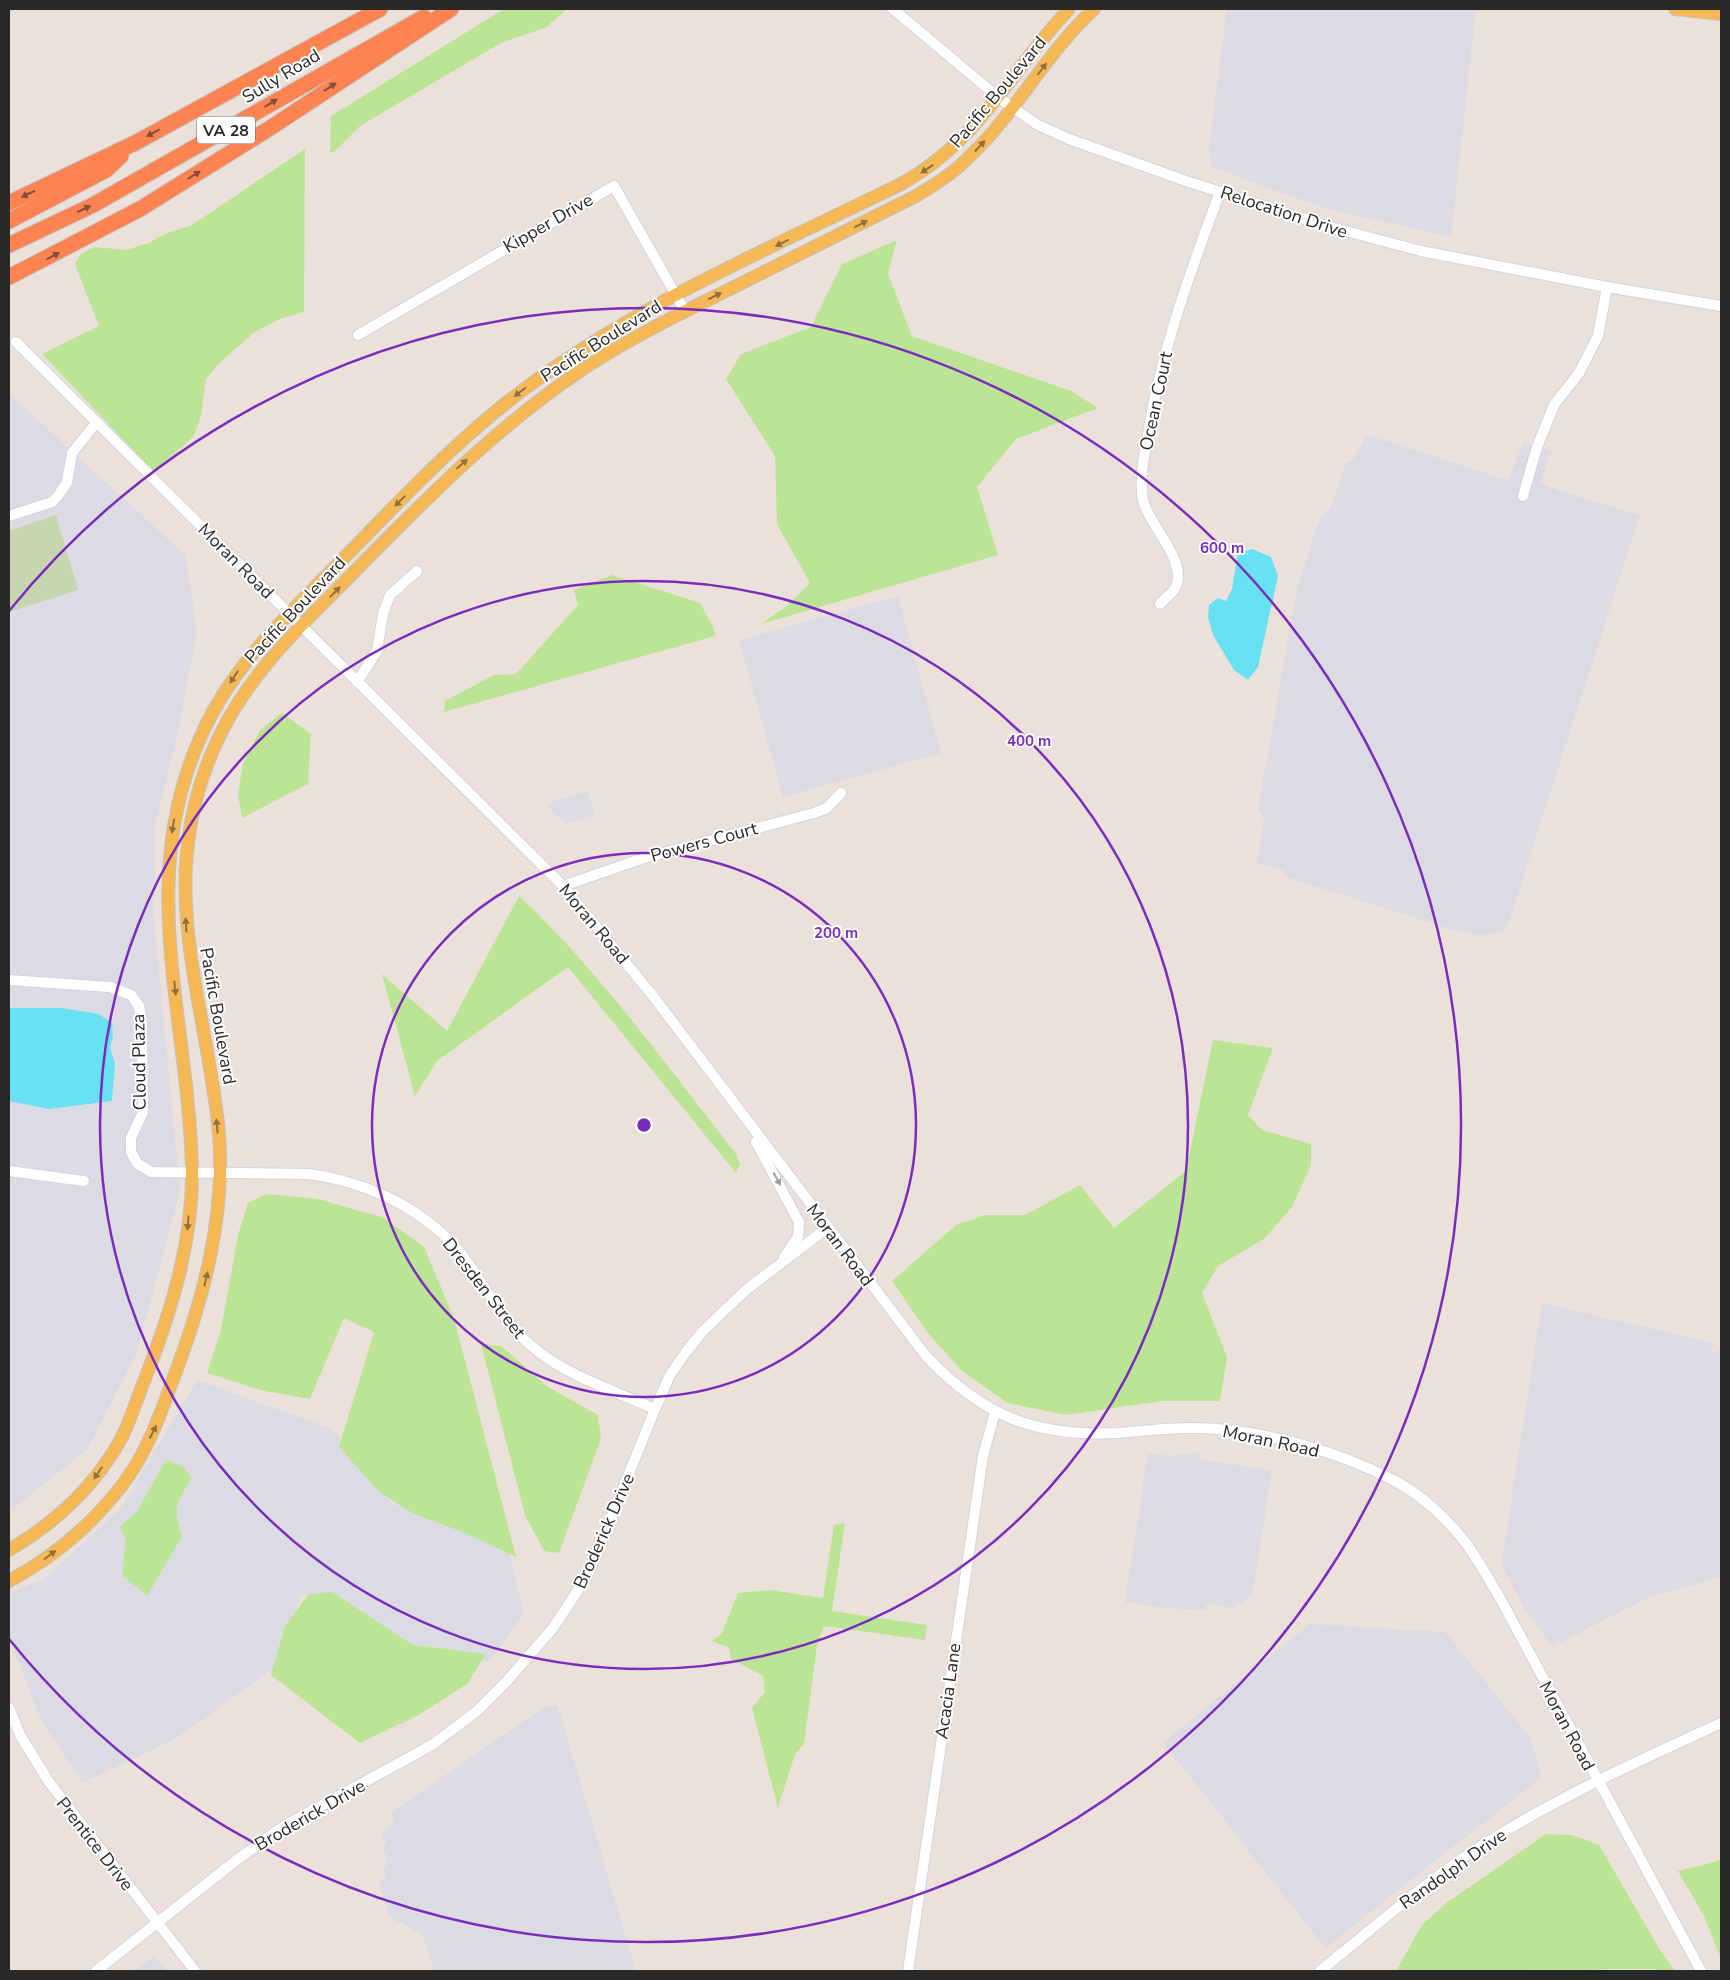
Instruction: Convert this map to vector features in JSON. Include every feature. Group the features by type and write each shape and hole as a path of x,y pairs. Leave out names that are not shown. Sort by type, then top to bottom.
{"highway":[{"name":"Sully Road","path":"9,203 135,143 380,9"},
{"name":"Sully Road","path":"9,245 92,205 207,142 367,47 439,9"},
{"path":"9,277 140,208 267,130 451,9"},
{"path":"9,221 106,170 135,143"}],"main road":[{"name":"Pacific Boulevard","path":"9,1550 45,1526 74,1501 92,1482 122,1437 159,1340 178,1280 187,1234 192,1175 189,1124 166,905 169,848 173,824 191,759 208,720 240,667 287,612 454,447 496,411 582,349 621,325 913,177 951,150 998,98 1049,30 1069,9"},
{"name":"Pacific Boulevard","path":"9,1581 53,1553 87,1525 124,1484 156,1425 201,1300 216,1217 220,1174 218,1126 186,933 184,887 188,840 198,792 219,738 232,712 259,672 301,626 447,478 516,418 584,369 647,331 916,196 939,182 971,156 1012,108 1062,42 1094,9"},
{"path":"1675,9 1721,14"}],"street":[{"name":"Relocation Drive","path":"893,9 998,98 1038,125 1055,133 1220,192 1361,236 1421,250 1607,287 1721,306"},
{"name":"Kipper Drive","path":"358,335 614,186 685,311"},
{"name":"Ocean Court","path":"1160,604 1174,589 1176,574 1174,557 1165,539 1151,520 1143,502 1141,477 1158,381 1171,329 1220,192"},
{"path":"1522,496 1537,447 1554,405 1579,373 1598,336 1607,287"},
{"name":"Moran Road","path":"16,342 563,886 653,996 827,1228 926,1356 968,1396 995,1412 1030,1425 1072,1432 1117,1433 1170,1427 1249,1433 1343,1458 1396,1482 1440,1515 1472,1552 1500,1598 1596,1780 1702,1971"},
{"path":"9,516 52,502 58,496 67,482 72,453 96,423"},
{"path":"357,682 377,651 383,614 390,595 417,571"},
{"name":"Powers Court","path":"563,886 640,859 828,808 841,793"},
{"name":"Cloud Plaza","path":"9,980 110,987 131,995 139,1006 142,1024 144,1112 132,1138 131,1152 136,1163 151,1172 192,1175"},
{"path":"736,1106 798,1217 800,1226 798,1237 779,1264"},
{"path":"9,1171 84,1181"},
{"name":"Dresden Street","path":"192,1175 308,1174 331,1177 379,1193 413,1212 445,1237 468,1262 506,1320 529,1344 574,1374 655,1409"},
{"name":"Broderick Drive","path":"96,1971 238,1859 284,1826 406,1761 455,1729 506,1682 553,1628 588,1575 670,1375 703,1330 746,1290 827,1228"},
{"name":"Acacia Lane","path":"908,1971 984,1456 995,1412"},
{"name":"Prentice Drive","path":"9,1708 20,1735 48,1782 195,1971"},
{"name":"Randolph Drive","path":"1320,1971 1407,1900 1464,1857 1504,1832 1596,1780 1721,1723"}],"shaded area":[{"path":"1227,9 1476,9 1451,237 1328,209 1211,167 1209,147"},
{"path":"9,393 185,555 197,631 177,737 155,826 154,918 180,1190 137,1353 87,1450 9,1511"},
{"path":"1367,435 1508,480 1523,443 1537,447 1550,451 1541,483 1559,491 1640,515 1509,921 1504,930 1499,932 1479,935 1453,930 1283,876 1284,871 1257,863 1264,820 1258,809 1297,589 1317,525 1324,513 1330,509 1346,463 1352,461"},
{"path":"898,596 941,753 783,797 739,640"},
{"path":"588,791 595,815 566,824 549,808 548,803"},
{"path":"1542,1303 1713,1343 1710,1354 1721,1349 1721,1577 1650,1597 1552,1647 1525,1609 1505,1572 1502,1560"},
{"path":"197,1380 332,1429 392,1504 508,1549 524,1614 489,1662 415,1652 302,1593 274,1668 177,1738 82,1783 41,1720 9,1637 9,1594 45,1578 120,1509"},
{"path":"1193,1452 1201,1453 1200,1458 1203,1460 1272,1470 1252,1596 1233,1608 1207,1604 1205,1610 1165,1608 1125,1602 1148,1454 1176,1456 1176,1453 1193,1455"},
{"path":"1310,1624 1445,1632 1530,1737 1542,1777 1325,1948 1163,1742"},
{"path":"558,1706 636,1971 434,1971 422,1934 389,1917 378,1880 386,1878 383,1868 386,1867 386,1854 381,1848 387,1842 381,1835 392,1823 394,1818 390,1813 544,1707"},
{"path":"154,1957 166,1971 133,1971"}],"green space":[{"path":"504,9 567,9 545,28 501,43 360,126 334,152 330,153 331,116"},
{"path":"305,149 304,312 280,319 255,332 218,364 206,379 201,416 194,436 154,472 42,354 99,326 75,264 81,254 95,247 126,250 149,243 164,234 192,225"},
{"path":"897,240 888,274 912,336 1071,391 1098,408 1016,439 977,487 998,555 761,624 788,605 810,583 777,524 775,456 726,379 741,354 811,327 842,264"},
{"path":"56,515 78,590 9,612 9,531"},
{"path":"612,575 700,603 714,629 715,636 444,712 445,701 494,675 516,674 578,605 574,590"},
{"path":"282,713 311,734 308,784 242,818 238,794 243,763 260,730"},
{"path":"519,896 578,956 659,1054 736,1154 740,1164 736,1173 568,967 437,1061 415,1096 382,974 447,1031"},
{"path":"1213,1040 1273,1048 1248,1115 1262,1130 1311,1144 1311,1165 1292,1207 1264,1239 1218,1266 1202,1293 1227,1357 1220,1401 1162,1401 1066,1415 1007,1403 961,1370 927,1332 892,1281 956,1225 986,1215 1025,1215 1080,1185 1114,1228 1186,1171"},
{"path":"267,1194 318,1199 384,1218 424,1247 454,1318 516,1557 465,1533 412,1513 379,1492 339,1447 374,1332 344,1318 310,1399 260,1390 207,1373 221,1330 238,1235 248,1203"},
{"path":"481,1344 501,1346 548,1387 598,1415 601,1439 559,1553 544,1551 525,1515"},
{"path":"166,1460 182,1466 192,1478 177,1506 177,1519 182,1536 147,1596 122,1575 126,1538 119,1527 136,1513"},
{"path":"845,1523 832,1611 927,1625 925,1640 824,1626 817,1645 804,1744 795,1754 778,1808 752,1708 765,1692 763,1676 731,1659 729,1648 712,1641 721,1635 738,1593 770,1590 823,1598 834,1525"},
{"path":"332,1592 413,1645 486,1654 467,1684 417,1716 360,1743 271,1675 285,1626 308,1595"},
{"path":"1546,1834 1572,1835 1599,1845 1660,1950 1675,1971 1656,1971 1654,1969 1396,1971 1422,1925 1445,1904"},
{"path":"1721,1860 1721,1959 1704,1916 1678,1871"}],"water":[{"path":"1252,549 1271,557 1278,576 1258,667 1248,680 1234,670 1213,635 1208,617 1209,605 1218,598 1226,601 1232,589 1238,553"},
{"path":"9,1008 61,1008 99,1014 112,1023 113,1037 110,1048 115,1064 112,1101 49,1109 9,1101"}]}
